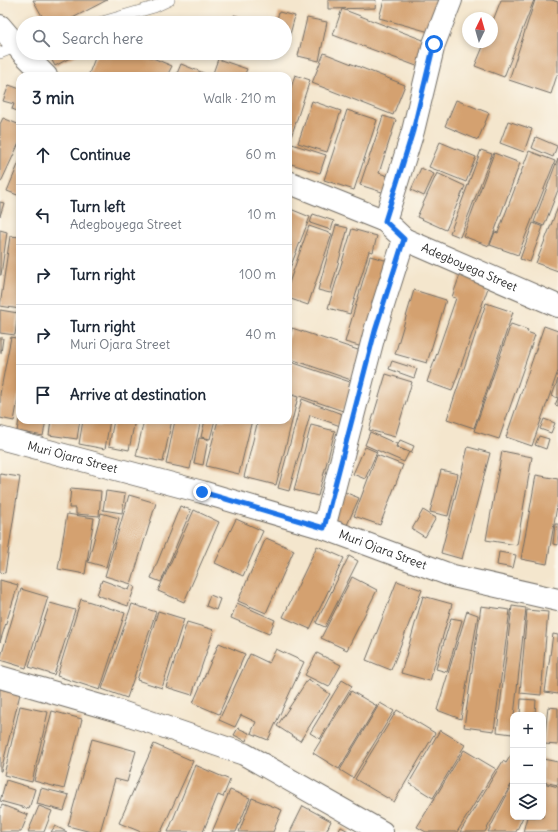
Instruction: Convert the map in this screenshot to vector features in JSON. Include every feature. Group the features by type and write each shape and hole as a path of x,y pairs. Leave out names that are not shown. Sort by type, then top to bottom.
{"street":[{"path":"292,184 385,221 413,131 434,44 451,0"},
{"path":"0,26 16,49"},
{"path":"28,60 42,72"},
{"name":"Adegboyega Street","path":"385,221 404,239 558,306"},
{"path":"324,528 375,331 404,239"},
{"name":"Muri Ojara Street","path":"0,438 202,492 324,528 453,576 558,600"},
{"path":"0,678 118,711 244,754 382,832"}],"lane":[{"path":"125,16 154,8 168,0"}],"building":[{"path":"33,0 107,0 76,16 42,16"},
{"path":"328,0 376,0 375,8 328,9"},
{"path":"384,0 442,0 433,33 379,18"},
{"path":"501,0 534,0 504,77 475,66 482,48 498,48 498,12 496,12"},
{"path":"535,0 552,0 558,2 558,72 551,94 509,80"},
{"path":"342,9 431,43 422,68 333,35"},
{"path":"279,12 295,16 292,27 292,16 278,16"},
{"path":"307,18 327,22 319,61 298,56"},
{"path":"324,53 405,85 393,115 312,83"},
{"path":"52,60 66,60 55,66"},
{"path":"94,60 158,60 172,66 169,72 90,72"},
{"path":"218,60 247,69 246,72 213,72"},
{"path":"181,64 201,72 178,72"},
{"path":"295,75 310,80 292,134 292,84"},
{"path":"9,85 16,88 16,110 12,109 14,104 3,101"},
{"path":"456,100 489,113 478,140 445,126"},
{"path":"312,101 341,111 327,152 298,143"},
{"path":"347,110 377,120 354,190 324,180"},
{"path":"383,116 396,120 379,173 391,177 385,193 360,185"},
{"path":"3,118 16,123 16,150 1,182 0,182 0,124"},
{"path":"508,121 532,129 524,152 500,143"},
{"path":"536,137 557,146 553,157 532,148"},
{"path":"440,142 476,157 466,182 429,167"},
{"path":"292,144 326,155 320,173 292,164"},
{"path":"481,150 492,154 460,237 450,233"},
{"path":"529,151 555,161 518,255 490,245 495,232 498,233"},
{"path":"494,153 520,163 489,246 463,236"},
{"path":"558,158 558,190 544,226 534,222"},
{"path":"421,168 434,174 424,196 411,190"},
{"path":"16,170 16,194 7,191"},
{"path":"437,173 465,186 446,230 417,217"},
{"path":"0,202 4,203 0,216"},
{"path":"558,207 558,271 536,263"},
{"path":"292,210 310,217 292,263"},
{"path":"313,214 334,221 331,230 310,223"},
{"path":"533,223 543,227 530,262 520,259"},
{"path":"336,225 348,228 330,293 318,290"},
{"path":"309,226 332,234 308,305 292,299 292,275"},
{"path":"352,229 377,236 373,252 369,251 350,314 328,308"},
{"path":"0,230 7,232 1,275 0,275"},
{"path":"10,236 16,237 16,308 0,306"},
{"path":"370,256 392,262 366,348 345,342"},
{"path":"460,275 489,285 452,391 427,382 456,298 452,297"},
{"path":"414,290 446,300 427,363 395,354"},
{"path":"486,303 513,312 474,428 447,419"},
{"path":"0,310 16,313 15,335 0,333"},
{"path":"511,324 528,330 527,332 535,335 499,439 474,431"},
{"path":"544,326 558,331 558,371 532,446 506,437"},
{"path":"292,328 364,352 354,381 292,359"},
{"path":"11,337 16,338 16,410 14,421 0,418 0,394"},
{"path":"0,338 3,338 1,353 0,353"},
{"path":"392,361 417,369 414,378 389,369"},
{"path":"292,362 353,383 343,411 292,393"},
{"path":"386,374 412,382 395,437 369,430"},
{"path":"558,379 558,398 552,396"},
{"path":"292,395 298,397 292,421"},
{"path":"558,398 558,406 555,405"},
{"path":"302,399 347,416 343,427 310,415 289,491 278,488"},
{"path":"544,419 555,423 551,433 540,429"},
{"path":"18,424 45,424 43,436 17,431"},
{"path":"50,424 79,424 77,439 49,435"},
{"path":"82,424 109,424 105,449 79,444"},
{"path":"113,424 134,424 129,450 109,446"},
{"path":"143,424 171,424 163,462 136,456"},
{"path":"174,424 200,424 190,469 166,464"},
{"path":"204,424 214,424 210,439 201,437"},
{"path":"217,424 251,424 239,474 206,466"},
{"path":"257,424 291,424 276,485 244,477"},
{"path":"311,425 335,431 318,496 294,490"},
{"path":"370,432 397,444 396,447 409,452 404,462 365,445"},
{"path":"539,436 549,439 546,449 535,445"},
{"path":"199,438 208,439 203,465 194,463"},
{"path":"400,440 414,446 411,453 397,447"},
{"path":"365,447 377,452 365,479 353,474"},
{"path":"468,447 490,453 462,559 441,553"},
{"path":"502,451 532,457 517,545 486,540"},
{"path":"377,455 403,465 380,525 354,516"},
{"path":"441,470 458,474 448,516 430,512"},
{"path":"0,474 20,477 5,573 0,572"},
{"path":"536,475 558,479 558,501 547,564 521,559"},
{"path":"71,488 101,491 99,516 76,514 76,508 69,508"},
{"path":"106,491 125,494 122,513 103,510"},
{"path":"342,491 359,498 347,525 331,518"},
{"path":"129,495 156,503 131,584 105,576"},
{"path":"180,506 191,510 161,582 151,578"},
{"path":"194,510 219,522 184,602 158,591"},
{"path":"423,510 436,518 425,537 412,529"},
{"path":"101,513 119,518 106,567 88,562"},
{"path":"67,514 94,518 85,574 58,569"},
{"path":"236,519 263,531 243,576 215,563"},
{"path":"555,524 558,524 558,545 553,544"},
{"path":"266,538 294,550 266,613 238,601"},
{"path":"317,546 344,558 310,629 283,617"},
{"path":"499,552 516,555 513,568 497,565"},
{"path":"349,556 358,561 325,627 316,623"},
{"path":"352,577 377,590 347,650 321,638"},
{"path":"0,580 18,585 0,642"},
{"path":"102,580 129,590 131,585 135,587 128,606 97,595"},
{"path":"397,581 422,590 391,670 366,660"},
{"path":"21,589 48,597 26,668 0,660"},
{"path":"210,595 220,599 216,610 206,606"},
{"path":"423,596 452,604 430,681 401,673"},
{"path":"81,599 125,613 100,690 57,676"},
{"path":"50,603 75,610 54,675 29,667"},
{"path":"237,603 275,620 269,634 231,618"},
{"path":"132,604 156,612 127,698 102,689"},
{"path":"481,606 510,610 494,731 464,727"},
{"path":"512,606 526,608 514,712 510,712 510,734 497,732"},
{"path":"527,610 548,612 541,695 520,693"},
{"path":"158,611 184,619 162,688 137,680"},
{"path":"467,611 478,615 461,719 437,710"},
{"path":"451,618 462,620 447,672 436,669"},
{"path":"187,622 214,630 192,695 166,687"},
{"path":"553,634 558,635 558,694 545,692"},
{"path":"219,643 245,654 219,714 193,703"},
{"path":"276,649 304,662 268,740 251,733 256,722 241,715 235,727 219,720 250,654 269,663"},
{"path":"317,653 341,665 329,687 305,675"},
{"path":"308,679 330,694 300,741 277,726"},
{"path":"342,680 352,686 320,739 310,733"},
{"path":"0,689 20,694 1,771 0,771"},
{"path":"351,691 377,706 339,769 313,753"},
{"path":"521,699 536,700 535,712 520,712"},
{"path":"380,703 394,711 353,778 340,770"},
{"path":"20,706 48,712 32,782 4,775"},
{"path":"548,707 558,708 558,745 546,744"},
{"path":"397,710 435,733 394,802 355,779"},
{"path":"52,711 82,719 64,789 34,781"},
{"path":"238,728 249,733 246,741 234,735"},
{"path":"440,730 465,745 433,798 409,783"},
{"path":"92,739 136,751 127,782 115,779 100,832 91,832 68,826"},
{"path":"154,744 193,761 161,832 141,832 119,823"},
{"path":"464,750 496,769 457,832 426,832 417,827"},
{"path":"510,757 510,786 485,832 460,832 503,761 506,763"},
{"path":"546,760 558,762 558,785 546,783"},
{"path":"195,765 230,780 223,797 218,795 203,832 168,832"},
{"path":"6,780 35,789 29,809 0,801"},
{"path":"546,784 558,787 558,832 523,832 526,820 546,820"},
{"path":"41,788 69,795 64,811 37,804"},
{"path":"510,789 510,820 522,820 516,832 488,832"},
{"path":"230,790 250,798 236,832 212,832"},
{"path":"252,798 282,810 273,832 239,832"},
{"path":"2,805 28,815 21,832 0,832 0,809"},
{"path":"39,806 52,811 44,832 28,832"},
{"path":"303,806 331,821 326,832 290,832"},
{"path":"55,826 67,832 51,832"},
{"path":"341,827 350,832 338,832"}],"route":[{"path":"202,492 324,528 375,331 404,239 385,221 413,131 434,44"}]}
